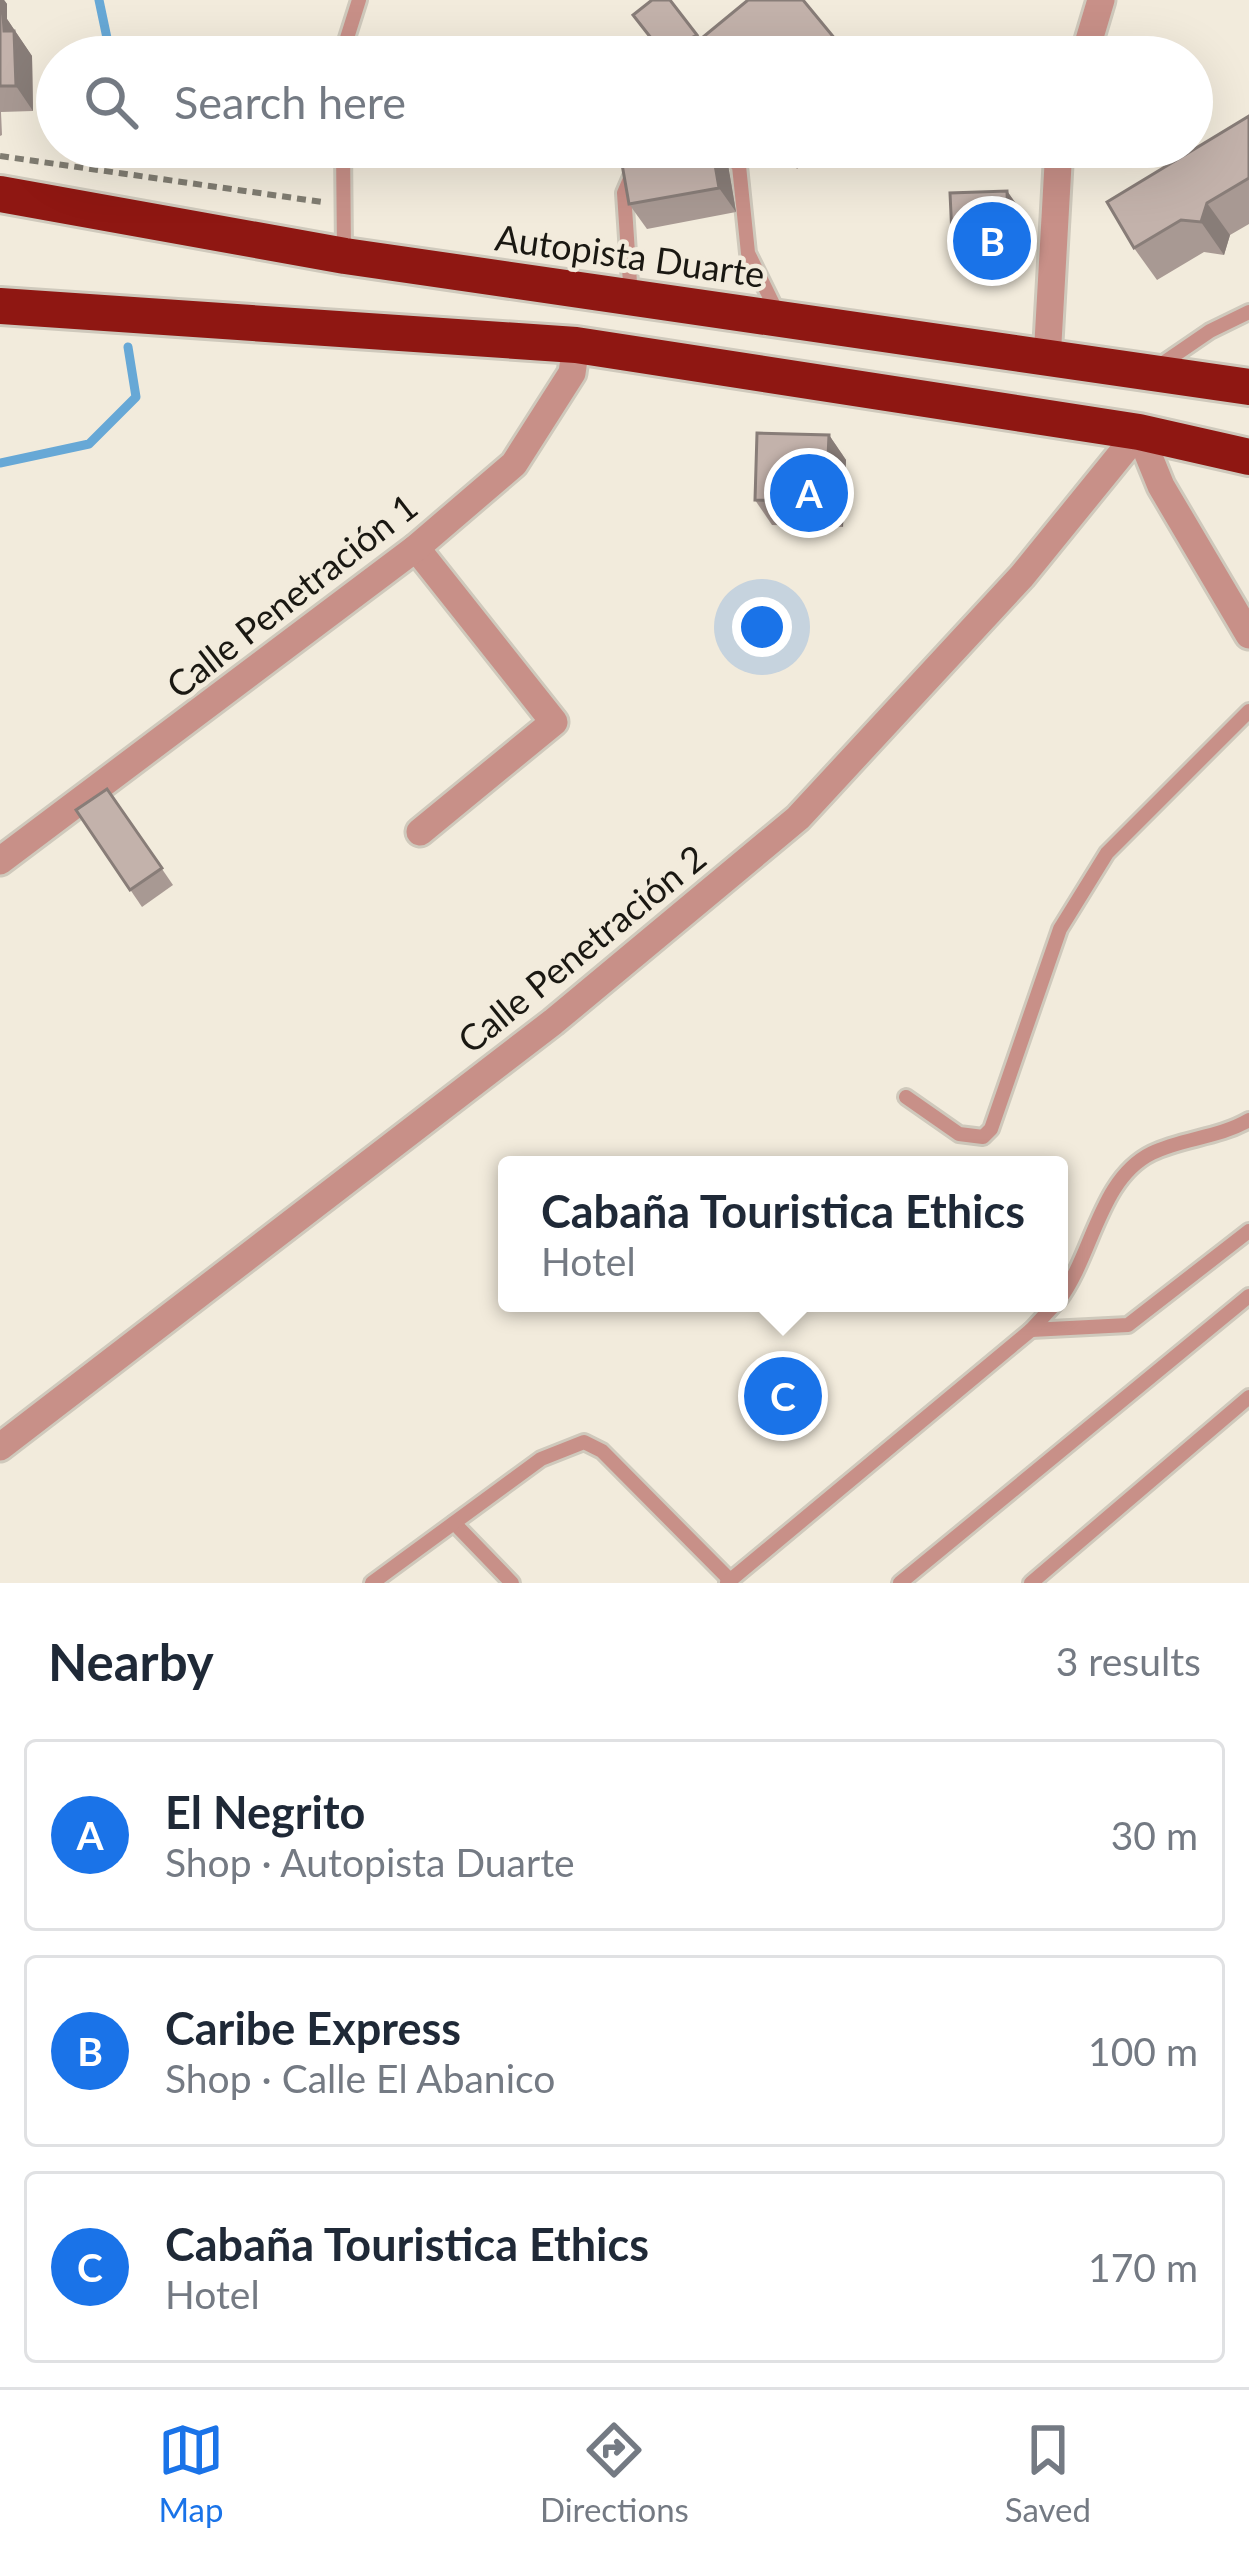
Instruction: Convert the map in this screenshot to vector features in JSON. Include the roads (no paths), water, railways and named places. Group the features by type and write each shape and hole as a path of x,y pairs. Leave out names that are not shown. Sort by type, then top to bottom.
{"highway":[{"name":"Autopista Duarte","path":"0,194 344,256 1249,387"},
{"path":"0,306 576,345 1139,432 1249,457"}],"street":[{"path":"1090,36 1101,0"},
{"path":"1046,360 1058,168"},
{"name":"Calle Penetración 1","path":"0,861 416,548 514,464 572,373 576,345"},
{"path":"1139,432 1160,485 1249,635"},
{"name":"Calle Penetración 2","path":"0,1447 553,1022 798,818 1022,576 1139,432"},
{"path":"416,548 554,722 420,832"}],"lane":[{"path":"348,36 359,0"},
{"path":"343,168 344,256"},
{"path":"739,168 748,253 781,321"},
{"path":"632,298 625,193 636,169"},
{"path":"1150,373 1210,331 1249,312"},
{"path":"906,1097 959,1134 983,1137 991,1129 1060,929 1107,853 1171,783 1249,712"},
{"path":"1068,1286 1088,1255 1112,1194 1136,1163 1155,1151 1222,1134 1249,1120"},
{"path":"1031,1330 1128,1325 1249,1231"},
{"path":"900,1583 1249,1296"},
{"path":"372,1583 541,1459 584,1442 602,1451 729,1582 1048,1312"},
{"path":"1031,1583 1249,1397"},
{"path":"454,1522 512,1583"}],"waterway":[{"path":"99,0 107,36"},
{"path":"0,463 89,444 136,397 128,347"}],"place":[{"name":"Caribe Express","path":"992,241"},
{"name":"El Negrito","path":"809,493"},
{"name":"Cabaña Touristica Ethics","path":"783,1396"}]}
